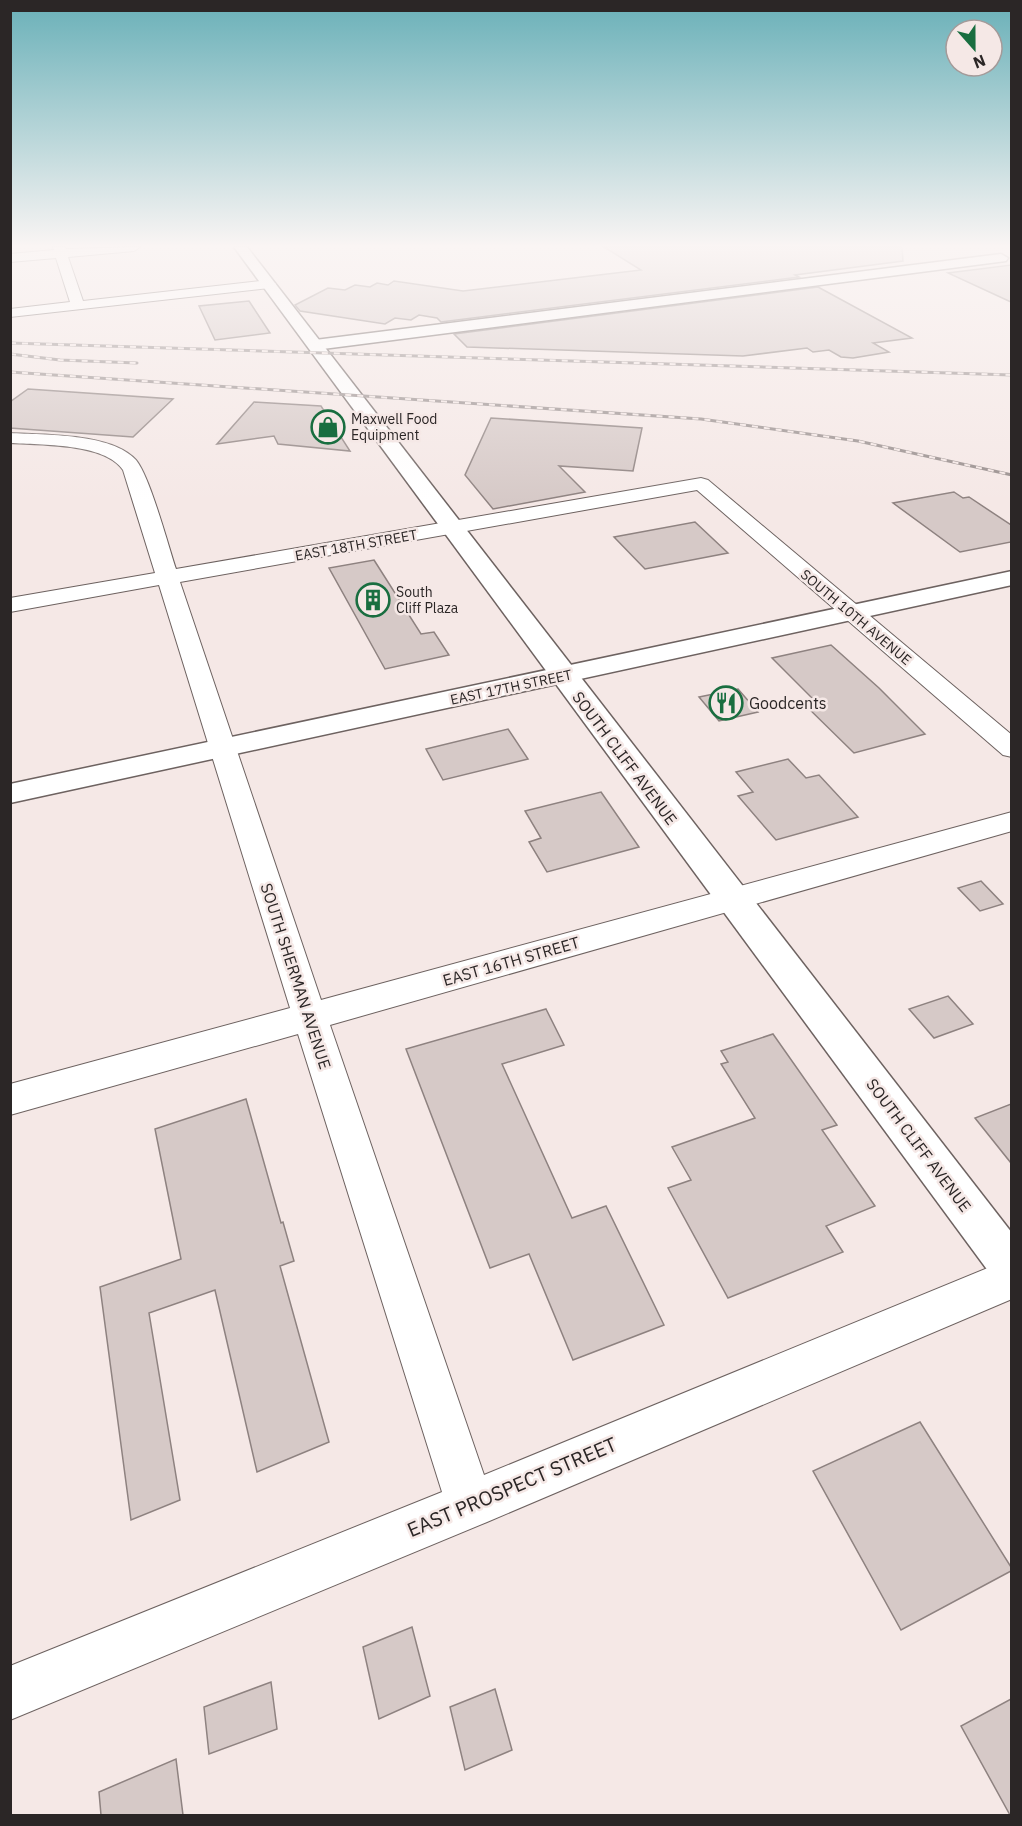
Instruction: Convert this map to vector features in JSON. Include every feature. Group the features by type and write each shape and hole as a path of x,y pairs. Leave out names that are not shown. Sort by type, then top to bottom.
{"street":[{"name":"SOUTH CLIFF AVENUE","path":"305,332 1011,1268"},
{"path":"315,345 419,332"},
{"name":"SOUTH SHERMAN AVENUE","path":"10,438 73,444 114,453 128,462 135,475 309,1018 470,1505"},
{"name":"EAST 18TH STREET","path":"10,605 701,484"},
{"name":"SOUTH 10TH AVENUE","path":"701,484 1011,749"},
{"name":"EAST 17TH STREET","path":"10,794 1011,578"},
{"name":"EAST 16TH STREET","path":"10,1100 1011,820"},
{"name":"EAST PROSPECT STREET","path":"10,1693 470,1505 1011,1278"}],"building":[{"path":"211,332 270,333 215,340"},
{"path":"901,332 912,338 873,343 889,352 853,358 841,357 829,350 813,352 807,348 743,356 467,347 454,334"},
{"path":"28,389 173,399 133,437 10,428 10,402"},
{"path":"254,402 321,406 350,451 278,444 274,436 217,444"},
{"path":"491,418 642,428 633,471 559,466 585,492 493,509 465,475"},
{"path":"954,492 963,498 969,497 1011,525 1011,542 960,552 893,503"},
{"path":"695,522 728,553 645,569 614,537"},
{"name":"South Cliff Plaza","path":"374,560 421,634 434,632 449,655 385,669 329,568"},
{"path":"831,645 925,734 854,753 805,705 816,702 772,658"},
{"path":"738,689 758,712 719,721 699,697"},
{"path":"508,729 528,759 443,780 426,749"},
{"path":"788,759 806,778 819,775 858,817 776,840 738,796 753,792 736,772"},
{"path":"601,792 639,847 547,872 529,842 541,838 525,811"},
{"path":"981,881 1003,904 980,911 958,888"},
{"path":"948,996 973,1024 934,1038 909,1009"},
{"path":"546,1009 564,1045 502,1064 572,1218 606,1206 664,1325 573,1360 529,1254 490,1268 406,1049"},
{"path":"773,1034 837,1125 822,1130 875,1206 826,1226 843,1252 728,1298 668,1188 691,1180 672,1147 755,1118 721,1064 728,1062 721,1051"},
{"path":"246,1099 294,1261 280,1266 329,1442 257,1472 215,1290 149,1313 180,1500 131,1520 100,1287 181,1259 155,1129"},
{"path":"1011,1104 1011,1163 975,1118"},
{"path":"920,1422 1011,1567 1011,1571 901,1630 813,1471"},
{"path":"412,1627 430,1696 379,1719 363,1647"},
{"path":"271,1682 277,1729 209,1754 204,1707"},
{"path":"495,1689 512,1750 465,1770 450,1707"},
{"path":"1011,1699 1011,1815 1010,1815 961,1726"},
{"path":"176,1759 183,1815 101,1815 99,1792"}],"railway":[{"path":"10,343 1012,375"},
{"path":"10,354 60,360 137,363"},
{"path":"10,372 701,419 858,441 1012,475"}],"place":[{"name":"Maxwell Food Equipment","path":"328,427"},
{"name":"South Cliff Plaza","path":"373,600"},
{"name":"Goodcents","path":"726,703"}]}
